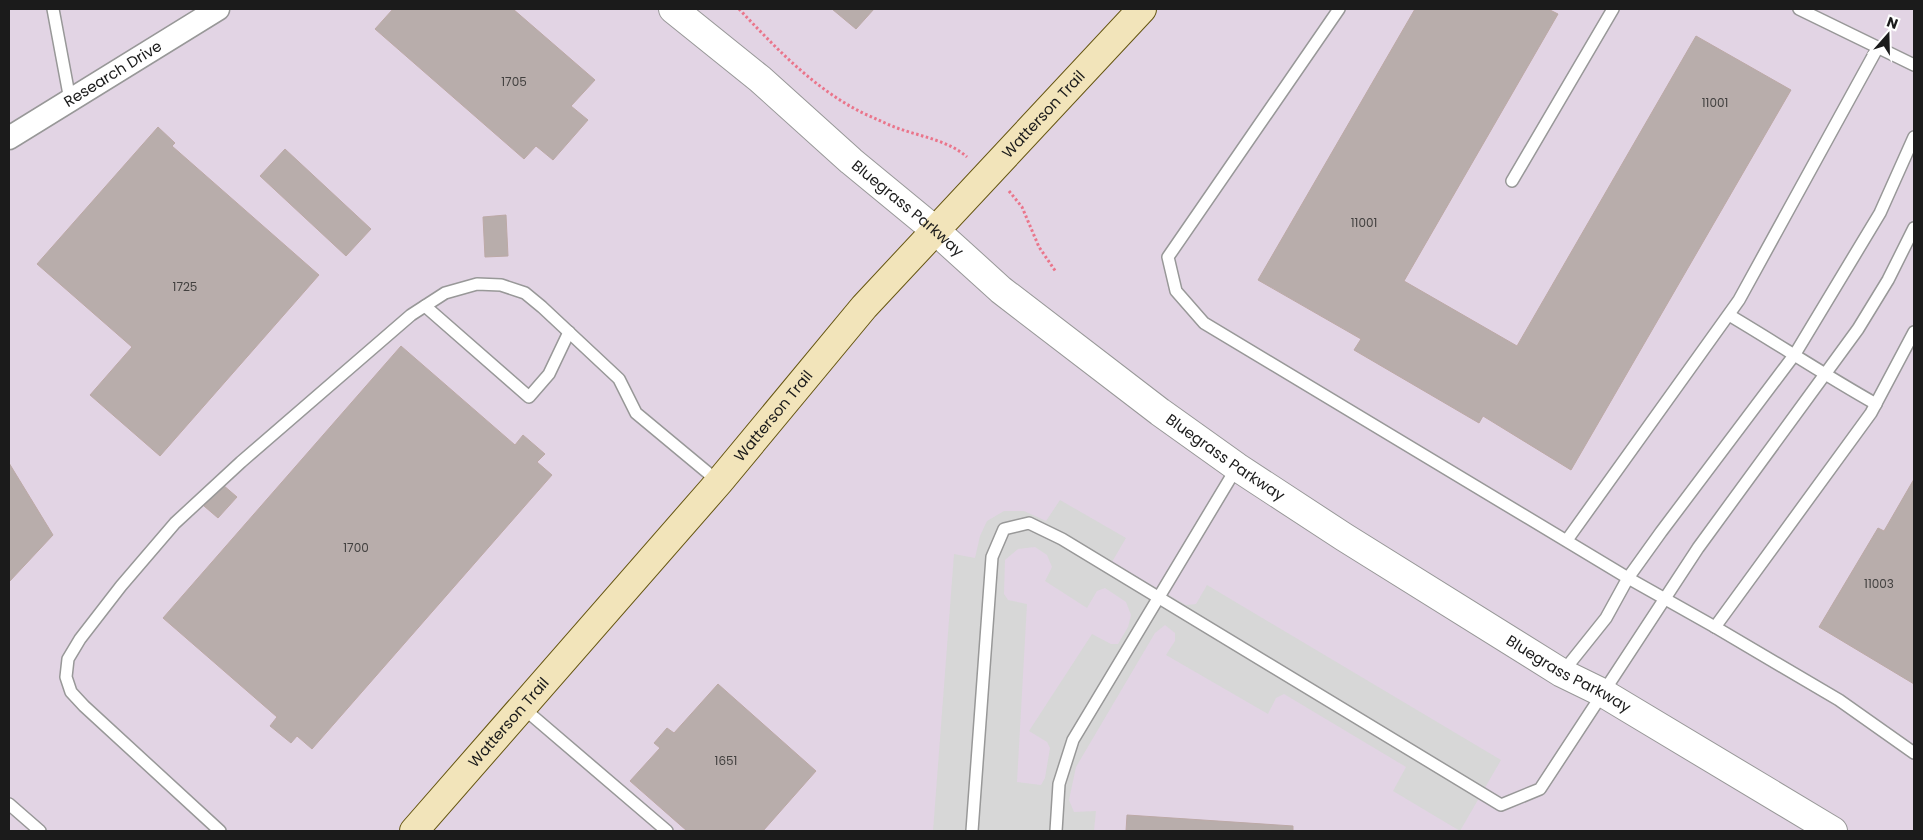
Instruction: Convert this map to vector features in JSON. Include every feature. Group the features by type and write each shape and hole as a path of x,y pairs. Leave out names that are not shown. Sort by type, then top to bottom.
{"main road":[{"name":"Watterson Trail","path":"414,831 719,482 864,307 1142,9"}],"street":[{"name":"Research Drive","path":"9,138 218,9"},
{"name":"Bluegrass Parkway","path":"673,9 760,79 844,154 936,231 1000,290 1160,412 1237,467 1344,537 1562,673 1602,693 1833,831"}],"lane":[{"path":"53,9 70,100"},
{"path":"1339,9 1168,257 1176,292 1204,323 1663,599 1715,627 1839,700 1914,753"},
{"path":"1512,181 1613,9"},
{"path":"1799,9 1914,65"},
{"path":"1567,540 1739,300 1878,47"},
{"path":"1562,673 1606,618 1628,578 1661,532 1796,354 1880,213 1914,137"},
{"path":"972,831 992,557 1004,528 1028,523 1062,539 1501,806 1540,789 1698,548 1858,329 1888,280 1914,228"},
{"path":"220,831 71,692 66,677 68,659 80,638 175,523 241,462 425,306 445,293 477,284 501,285 525,293 619,378 636,413 719,482"},
{"path":"425,306 529,397 549,374 569,332"},
{"path":"1729,315 1876,404"},
{"path":"1715,627 1871,413 1914,332"},
{"path":"1056,831 1059,784 1073,740 1237,467"},
{"path":"522,707 667,831"},
{"path":"9,804 40,831"}],"path":[{"path":"739,9 773,45 828,92 863,113 898,129 932,138 960,151"},
{"path":"1010,191 1022,207 1039,247 1056,272"}],"shaded area":[{"path":"9,9 1914,9 1914,831 9,831"},
{"path":"1060,500 1126,538 1112,562 1186,605 1196,604 1207,585 1501,760 1460,831 1393,791 1406,767 1284,694 1276,698 1268,714 1166,655 1175,641 1175,633 1165,625 1155,633 1076,767 1069,800 1074,812 1096,811 1094,831 933,831 954,554 975,558 980,536 987,521 1004,511 1024,511 1046,521","holes":["1035,547 1047,555 1052,567 1045,581 1087,608 1097,591 1105,588 1126,602 1131,615 1128,627 1118,644 1111,644 1092,634 1029,731 1047,742 1050,748 1045,778 1041,785 1017,782 1027,604 1008,600 1004,594 1005,560 1018,549"]}],"building":[{"path":"393,9 513,9 595,80 571,106 588,120 553,160 536,146 524,159 375,29"},
{"path":"832,9 874,9 856,29"},
{"path":"1415,9 1548,9 1558,14 1404,281 1517,346 1696,36 1791,90 1571,470 1483,416 1479,423 1354,350 1361,339 1258,280"},
{"path":"158,127 175,143 172,146 319,275 160,456 90,395 132,347 37,264"},
{"path":"285,149 371,229 346,256 260,176"},
{"path":"506,215 508,256 485,257 483,217"},
{"path":"401,346 515,445 523,435 545,454 537,462 552,475 312,749 297,736 291,743 270,726 277,717 163,618"},
{"path":"9,463 53,535 9,582"},
{"path":"1914,479 1914,684 1819,627 1878,528 1884,531"},
{"path":"223,485 237,497 218,518 204,506"},
{"path":"718,684 816,771 763,831 687,831 630,781 660,748 654,743 667,728 674,733"},
{"path":"1127,815 1293,826 1293,831 1126,831"}]}
